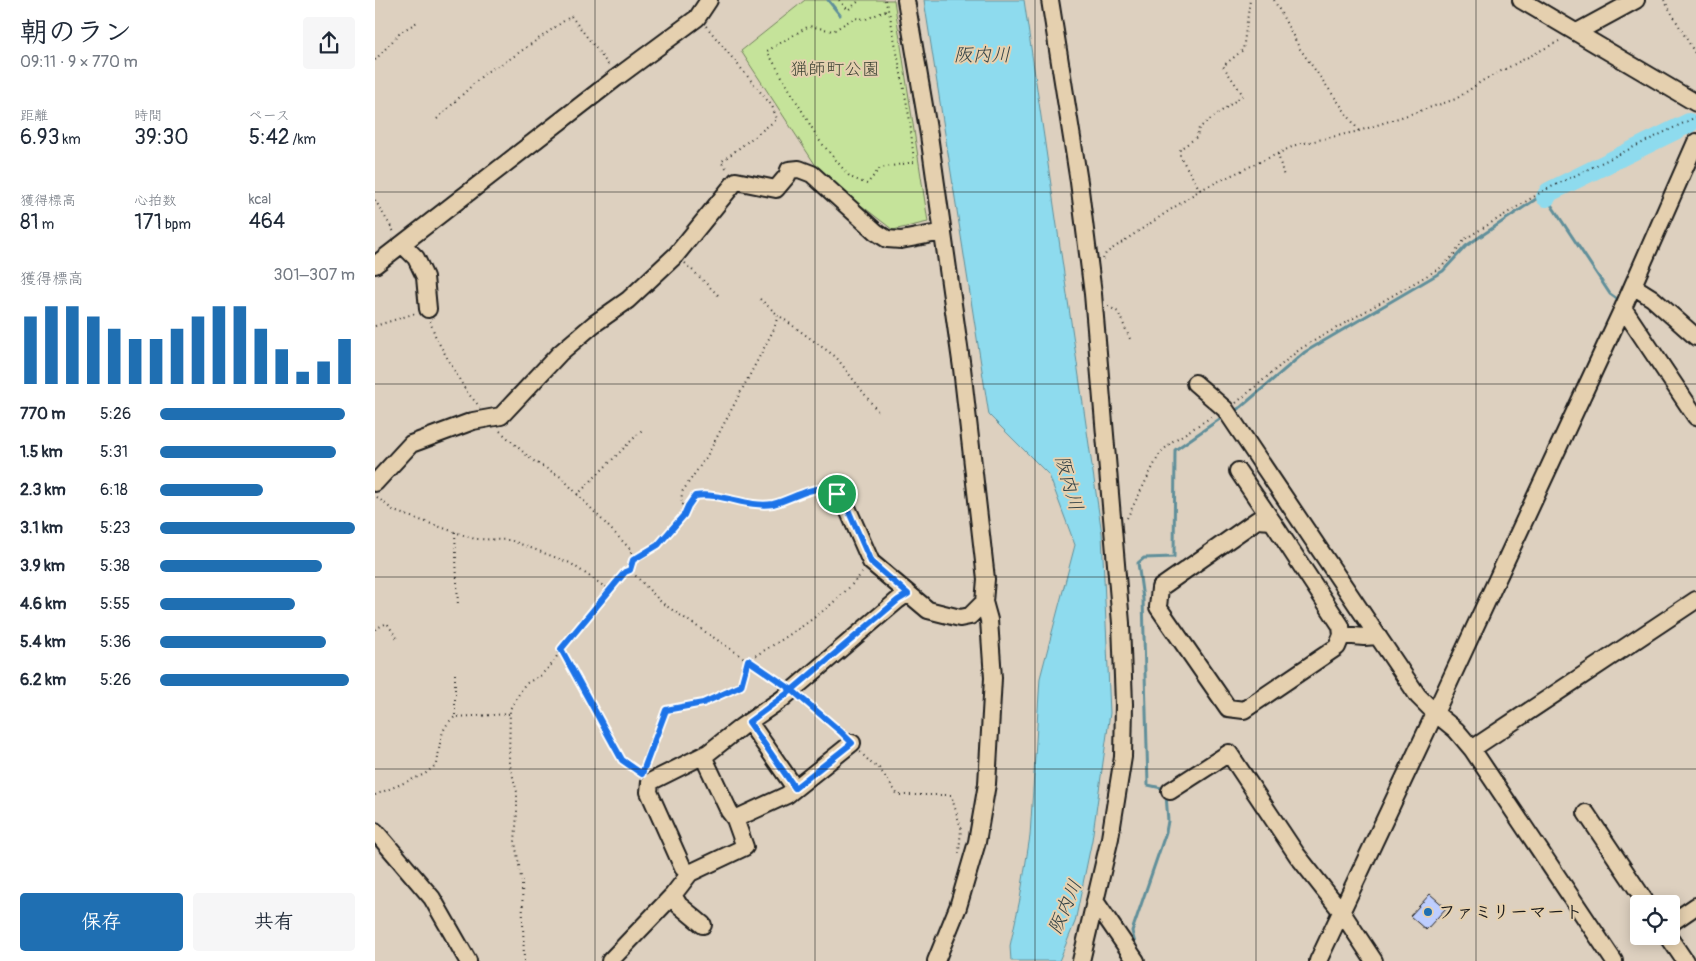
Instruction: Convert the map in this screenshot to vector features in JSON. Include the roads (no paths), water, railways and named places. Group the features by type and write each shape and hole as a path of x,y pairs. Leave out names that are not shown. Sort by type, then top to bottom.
{"street":[{"path":"375,265 616,78 697,18 709,0"},
{"path":"906,0 929,135 962,368 986,579 984,602 989,620 993,678 987,784 977,842 958,907 936,961"},
{"path":"1050,0 1079,182 1093,294 1121,622 1124,704 1123,757 1111,838 1081,961"},
{"path":"1521,0 1696,103"},
{"path":"1577,32 1636,0"},
{"path":"1318,961 1623,308 1696,142"},
{"path":"375,483 411,444 473,421 501,416 560,353 594,324 628,300 676,255 736,181 776,189 787,176 789,170 799,169 812,174 876,232 887,238 901,240 943,232"},
{"path":"402,244 416,258 425,277 428,309"},
{"path":"1633,286 1652,298 1696,337"},
{"path":"1623,308 1696,417"},
{"path":"1195,382 1225,409 1418,696 1456,730 1471,749 1614,961"},
{"path":"1238,471 1268,515 1341,626 1342,635 1337,647 1244,710 1228,708 1158,607 1159,588 1257,520 1268,515 1284,496"},
{"path":"842,496 871,562 929,610 960,618 970,616 984,602"},
{"path":"690,873 683,868 649,792 650,782 703,756 792,690 898,600 908,594"},
{"path":"1471,749 1696,600"},
{"path":"1342,635 1378,636"},
{"path":"749,722 795,788"},
{"path":"735,819 787,795 852,743"},
{"path":"1170,791 1229,753 1297,854 1341,911 1374,961"},
{"path":"610,961 673,895 690,873 745,846 735,819 729,811 703,756"},
{"path":"1586,813 1641,895"},
{"path":"375,832 432,898 468,961"},
{"path":"673,895 679,906 703,925"},
{"path":"1095,901 1136,961"},
{"path":"1680,917 1696,906"},
{"path":"1674,945 1685,961"}],"water":[{"name":"阪内川","path":"924,0 1024,0 1102,534 1110,713 1092,840 1075,922 1059,961 1011,961 1010,946 1030,836 1040,678 1075,545 1049,475 989,415"}],"waterway":[{"path":"828,0 840,15"},
{"path":"1546,197 1549,192 1689,123"},
{"path":"1232,412 1241,407 1305,352 1443,271 1466,246 1539,197 1546,197 1610,294 1620,301"},
{"path":"1166,789 1148,785 1143,599 1138,563 1144,558 1174,557 1175,450 1224,416"},
{"path":"1136,948 1132,931 1166,832 1168,821 1166,795"}],"place":[{"name":"ファミリーマート","path":"1428,912"}],"park label":[{"name":"猟師町公園","path":"835,69"}]}
